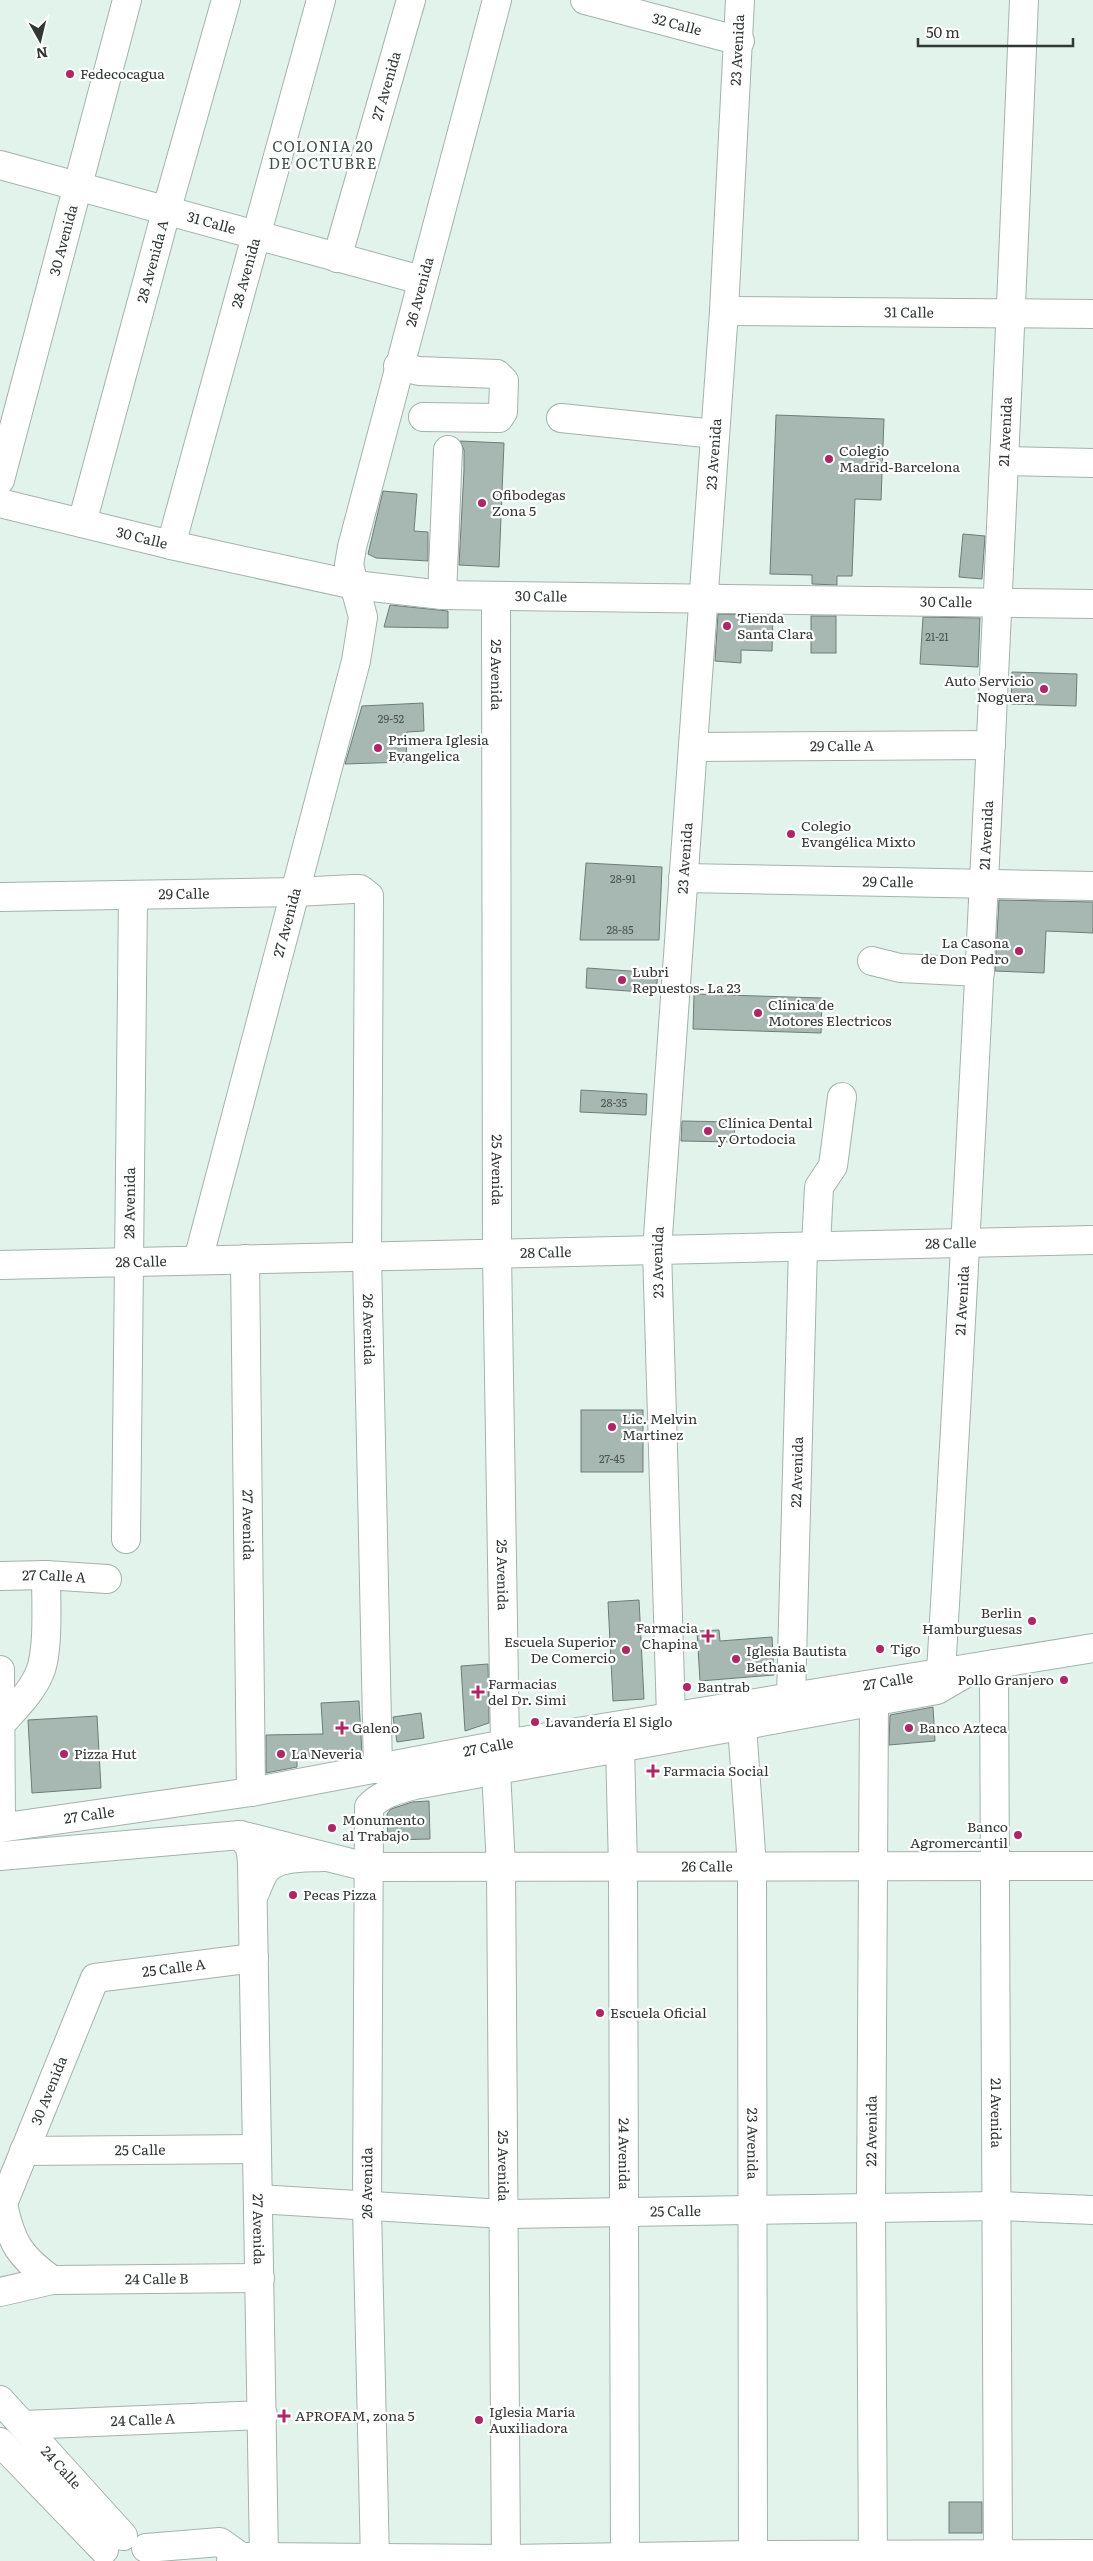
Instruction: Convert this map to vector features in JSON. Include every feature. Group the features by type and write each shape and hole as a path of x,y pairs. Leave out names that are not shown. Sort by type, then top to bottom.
{"street":[{"name":"30 Avenida","path":"0,480 127,0"},
{"name":"28 Avenida A","path":"82,523 166,212 226,0"},
{"name":"28 Avenida","path":"171,545 321,0"},
{"name":"27 Avenida","path":"337,258 411,0"},
{"name":"26 Avenida","path":"355,585 349,565 352,547 398,366 497,0"},
{"name":"32 Calle","path":"585,0 740,41"},
{"name":"23 Avenida","path":"671,1717 657,1250 724,311 740,41 740,0"},
{"name":"21 Avenida","path":"941,1672 980,972 1024,0"},
{"name":"31 Calle","path":"0,166 421,280"},
{"name":"31 Calle","path":"724,311 1093,314"},
{"path":"398,366 419,371 497,374 504,381 503,412 499,418 423,417"},
{"path":"561,418 715,434"},
{"path":"442,595 448,450"},
{"path":"1004,461 1093,463"},
{"name":"30 Calle","path":"0,503 171,545 355,585 442,595 1093,604"},
{"name":"27 Avenida","path":"198,1260 296,892 362,634 363,617 355,585"},
{"name":"25 Avenida","path":"496,596 496,1254 505,1744"},
{"name":"29 Calle A","path":"693,747 991,744"},
{"name":"29 Calle","path":"683,878 1093,886"},
{"name":"29 Calle","path":"0,897 296,892 353,888 366,892"},
{"name":"26 Avenida","path":"366,892 371,902 367,1256 378,1769"},
{"name":"28 Avenida","path":"126,1539 133,895"},
{"path":"872,961 900,968 980,972"},
{"name":"22 Avenida","path":"791,1696 810,1246 819,1187 833,1166 842,1097"},
{"name":"28 Calle","path":"0,1265 1093,1240"},
{"name":"27 Avenida","path":"245,1259 251,1792"},
{"name":"27 Calle A","path":"0,1576 107,1579"},
{"path":"1,1724 24,1698 41,1670 45,1635 46,1576"},
{"name":"27 Calle","path":"1,1828 251,1792 505,1744 1093,1648"},
{"name":"21 Avenida","path":"985,1666 997,1866 998,2557"},
{"name":"27 Calle","path":"369,1807 376,1799 401,1788 937,1690 985,1666"},
{"path":"0,1670 1,1858 240,1835 322,1857"},
{"name":"22 Avenida","path":"873,2558 871,2207 874,1701"},
{"name":"23 Avenida","path":"742,1726 752,1866 753,2558"},
{"name":"24 Avenida","path":"620,1748 623,1866 625,2559"},
{"name":"25 Avenida","path":"496,1771 501,1866 506,2560"},
{"name":"26 Avenida","path":"369,1807 367,1867 367,2207 375,2560"},
{"name":"27 Avenida","path":"240,1835 250,1847 263,2415 245,2559"},
{"name":"27 Avenida","path":"251,1901 265,1871 273,1864 291,1859 322,1857"},
{"name":"26 Calle","path":"322,1857 367,1867 1093,1866"},
{"name":"25 Calle A","path":"95,1978 254,1958"},
{"name":"30 Avenida","path":"52,2280 32,2266 16,2248 1,2208 95,1978"},
{"name":"25 Calle","path":"24,2151 258,2149"},
{"name":"25 Calle","path":"258,2199 503,2214 624,2210 998,2206 1093,2210"},
{"name":"24 Calle B","path":"0,2292 52,2280 260,2278"},
{"name":"24 Calle","path":"0,2400 23,2425 124,2551"},
{"name":"24 Calle A","path":"23,2425 263,2415"},
{"name":"24 Calle","path":"4,2453 124,2551"},
{"path":"124,2551 220,2542 245,2559 873,2558 1093,2554"}],"building":[{"name":"Colegio Madrid-Barcelona","path":"776,415 884,419 881,500 855,499 852,576 837,576 837,585 812,584 812,575 770,574"},
{"name":"Ofibodegas Zona 5","path":"460,441 504,443 499,567 459,565 464,470 464,450"},
{"path":"383,491 417,494 414,531 428,532 428,561 376,558 368,554"},
{"path":"963,534 985,536 982,579 959,577"},
{"path":"390,605 448,611 448,628 384,627"},
{"path":"718,614 773,615 772,651 741,650 741,663 715,661"},
{"path":"811,616 836,616 836,653 811,653"},
{"path":"923,617 980,618 978,667 920,664"},
{"name":"Auto Servicio Noguera","path":"1012,672 1077,674 1076,706 1011,704"},
{"path":"423,703 424,731 407,732 406,762 345,764 362,706"},
{"path":"586,863 662,867 659,940 580,940"},
{"name":"La Casona de Don Pedro","path":"999,900 1093,902 1093,933 1046,931 1044,973 995,971"},
{"name":"Lubri Repuestos- La 23","path":"587,968 658,973 656,993 586,988"},
{"name":"Clínica de Motores Electricos","path":"694,994 822,998 821,1033 693,1029"},
{"path":"581,1090 647,1094 646,1115 580,1112"},
{"name":"Clínica Dental y Ortodocia","path":"682,1121 735,1122 734,1142 681,1141"},
{"path":"581,1410 643,1410 643,1472 581,1472"},
{"name":"Escuela Superior De Comercio","path":"639,1600 644,1699 613,1701 608,1602"},
{"name":"Iglesia Bautista Bethania","path":"719,1630 720,1641 772,1637 774,1675 700,1681 697,1631"},
{"name":"Farmacias del Dr. Simi","path":"488,1664 489,1723 465,1731 461,1666"},
{"path":"359,1701 362,1753 297,1758 297,1767 266,1773 266,1735 323,1734 321,1703"},
{"name":"Banco Azteca","path":"933,1707 935,1741 889,1745 890,1715"},
{"path":"421,1713 424,1738 397,1742 393,1717"},
{"name":"Pizza Hut","path":"97,1716 101,1788 32,1793 28,1720"},
{"path":"429,1801 430,1839 388,1840 387,1814 391,1809 412,1802"},
{"path":"949,2502 982,2502 982,2533 949,2533"}],"place":[{"name":"Fedecocagua","path":"70,74"},
{"name":"Colegio Madrid-Barcelona","path":"829,459"},
{"name":"Ofibodegas Zona 5","path":"482,503"},
{"name":"Tienda Santa Clara","path":"727,626"},
{"name":"Auto Servicio Noguera","path":"1044,689"},
{"name":"Primera Iglesia Evangelica","path":"378,748"},
{"name":"Colegio Evangélica Mixto","path":"791,834"},
{"name":"La Casona de Don Pedro","path":"1019,951"},
{"name":"Lubri Repuestos- La 23","path":"622,980"},
{"name":"Clínica de Motores Electricos","path":"758,1013"},
{"name":"Clínica Dental y Ortodocia","path":"708,1131"},
{"name":"Lic. Melvin Martinez","path":"612,1427"},
{"name":"Berlin Hamburguesas","path":"1032,1621"},
{"name":"Farmacia Chapina","path":"708,1636"},
{"name":"Tigo","path":"880,1649"},
{"name":"Escuela Superior De Comercio","path":"626,1650"},
{"name":"Iglesia Bautista Bethania","path":"736,1659"},
{"name":"Pollo Granjero","path":"1064,1680"},
{"name":"Bantrab","path":"687,1687"},
{"name":"Farmacias del Dr. Simi","path":"478,1692"},
{"name":"Lavandería El Siglo","path":"535,1722"},
{"name":"Galeno","path":"342,1728"},
{"name":"Banco Azteca","path":"909,1728"},
{"name":"Pizza Hut","path":"64,1754"},
{"name":"La Neveria","path":"281,1754"},
{"name":"Farmacia Social","path":"653,1771"},
{"name":"Monumento al Trabajo","path":"332,1828"},
{"name":"Banco Agromercantil","path":"1018,1835"},
{"name":"Pecas Pizza","path":"293,1895"},
{"name":"Escuela Oficial","path":"600,2013"},
{"name":"APROFAM, zona 5","path":"284,2416"},
{"name":"Iglesia María Auxiliadora","path":"479,2420"}],"district":[{"name":"COLONIA 20 DE OCTUBRE","path":"323,156"}]}
